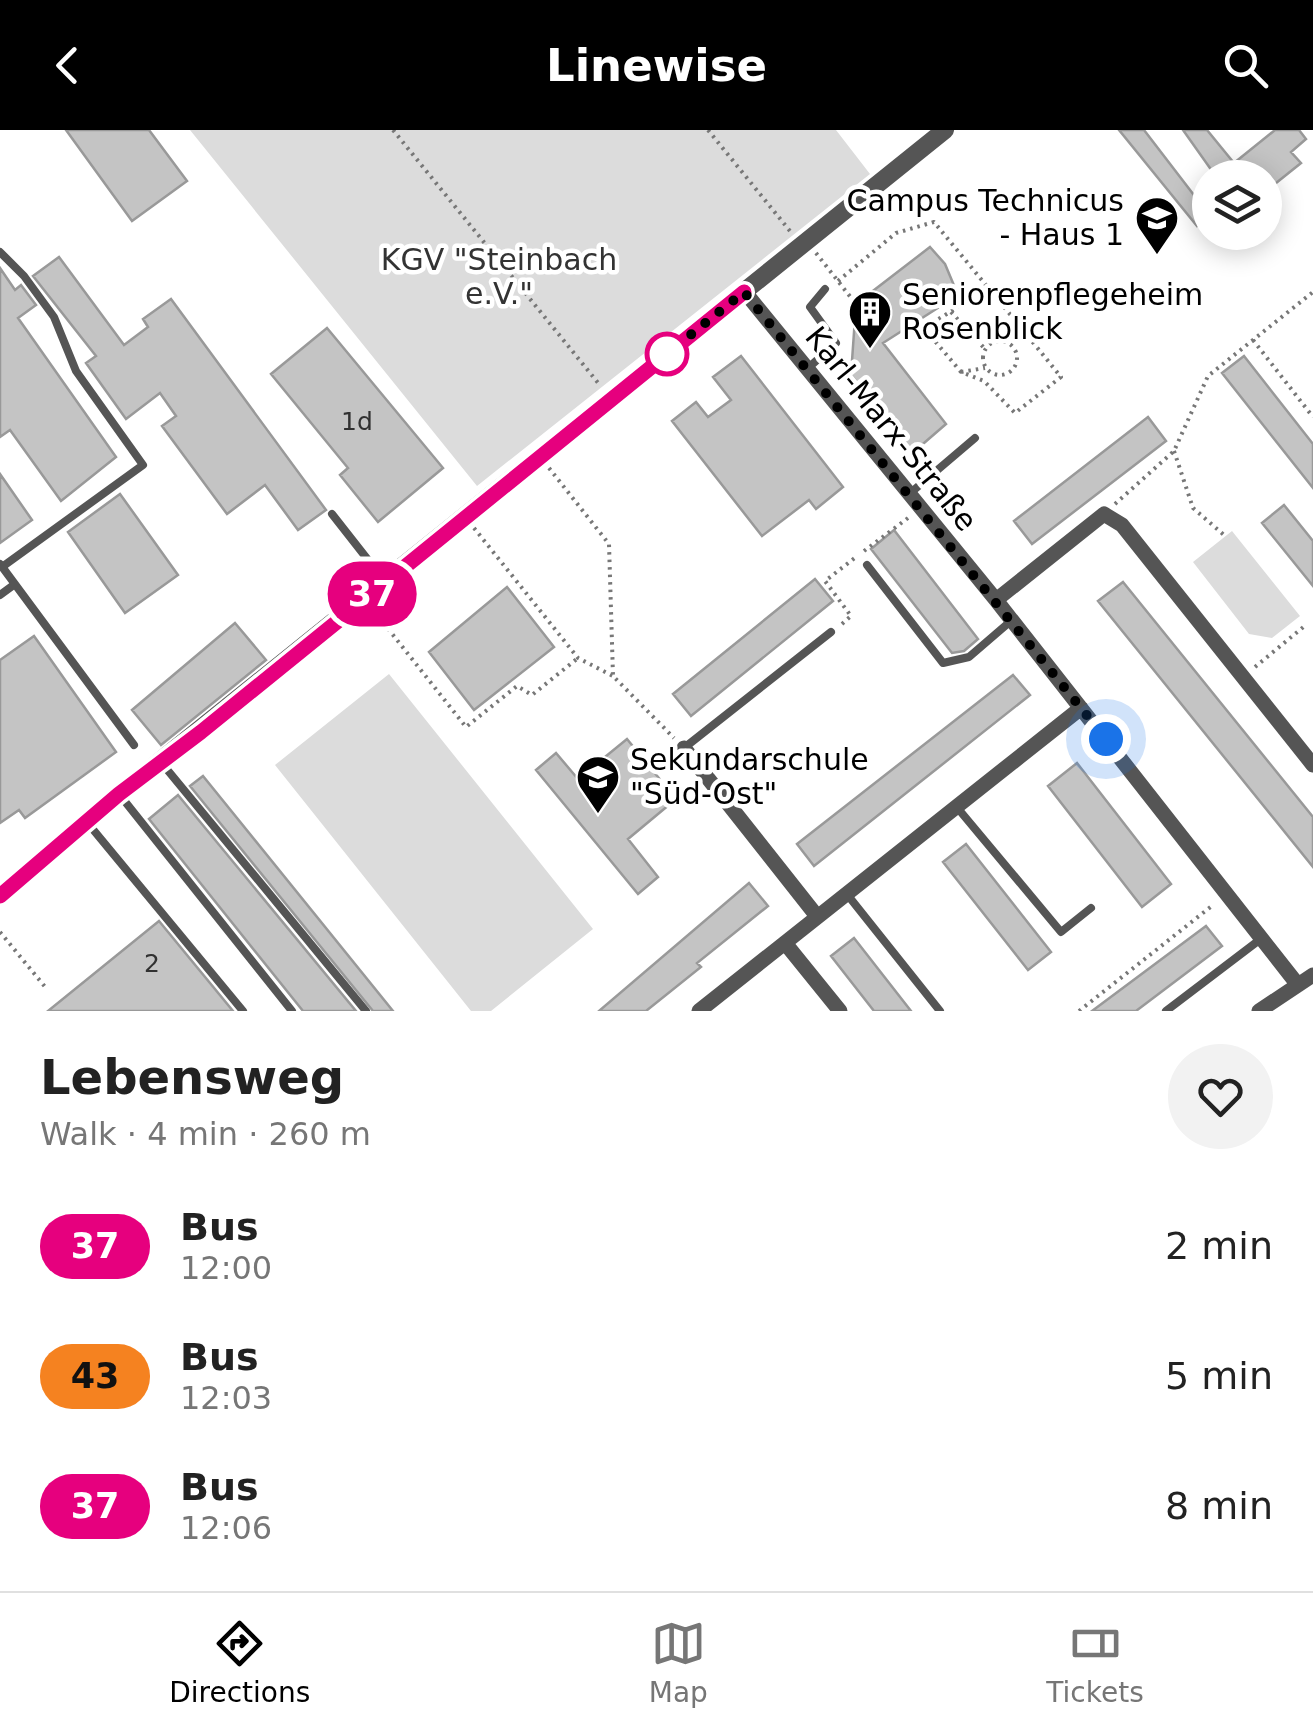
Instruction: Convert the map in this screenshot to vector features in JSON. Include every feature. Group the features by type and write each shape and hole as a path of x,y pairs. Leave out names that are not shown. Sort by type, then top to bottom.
{"street":[{"path":"0,896 119,794 945,130"},
{"name":"Karl-Marx-Straße","path":"744,292 1012,620 1298,985"},
{"path":"996,600 1104,514 1122,525 1313,765"},
{"path":"700,1011 1081,708"},
{"path":"684,748 816,915"},
{"path":"785,943 840,1011"},
{"path":"1259,1011 1313,976"}],"lane":[{"path":"0,252 24,276 54,317 76,371 143,465 1,566 134,745"},
{"path":"807,369 836,343 810,306 824,290"},
{"path":"908,495 974,438"},
{"path":"332,514 386,582"},
{"path":"866,565 943,663 968,657 1012,620"},
{"path":"0,595 15,584"},
{"path":"684,748 832,632"},
{"path":"160,761 366,1011"},
{"path":"119,794 292,1011"},
{"path":"956,806 1060,932 1090,908"},
{"path":"86,821 243,1011"},
{"path":"846,893 940,1011"},
{"path":"1166,1011 1262,938"}],"path":[{"path":"393,130 611,399"},
{"path":"708,130 852,299"},
{"path":"838,281 896,233 934,222 989,288 1061,376 1016,413 984,381 962,372 924,328 989,288"},
{"path":"1104,514 1174,451 1208,376 1313,292"},
{"path":"950,310 985,349 985,368"},
{"path":"1253,340 1313,417"},
{"path":"962,372 985,368 1004,376 1014,370 1018,358 1007,342 994,342 985,349"},
{"path":"1174,451 1194,508 1224,535"},
{"path":"540,456 608,544 612,676"},
{"path":"466,517 578,658 612,676 684,748"},
{"path":"364,600 466,727 517,686 532,696 578,658"},
{"path":"1244,676 1308,624"},
{"path":"1079,1011 1228,892"},
{"path":"0,932 46,988"}],"green space":[{"name":"KGV \"Steinbach e.V.\"","path":"190,130 836,130 870,174 477,486"},
{"path":"1232,531 1300,616 1272,638 1249,634 1193,562"},
{"path":"389,674 593,929 491,1011 471,1011 275,765"}],"building":[{"path":"66,130 149,130 187,181 132,221"},
{"path":"1119,130 1144,130 1192,193 1192,220"},
{"path":"1183,130 1207,130 1232,160 1204,160"},
{"path":"1275,130 1299,130 1306,139 1291,152 1301,163 1282,178 1282,160 1238,160"},
{"name":"Seniorenpflegeheim Rosenblick","path":"930,247 945,264 958,295 883,343 946,424 909,456 888,419 851,375 856,304"},
{"path":"59,257 124,345 148,327 143,319 171,299 326,510 298,530 265,485 227,514 162,426 176,416 160,393 126,419 86,363 96,356 33,276"},
{"path":"0,268 15,290 21,285 36,305 18,318 116,457 61,501 10,430 0,437"},
{"path":"327,328 443,468 378,522 340,475 348,468 271,374"},
{"path":"741,356 843,487 816,509 809,500 762,536 672,421 696,402 708,417 731,400 713,377"},
{"path":"1244,356 1313,444 1313,488 1222,373"},
{"path":"1148,417 1166,441 1032,544 1014,521"},
{"path":"0,474 32,520 0,543"},
{"path":"120,494 178,575 125,613 68,532"},
{"path":"1284,505 1313,541 1313,586 1262,523"},
{"path":"894,530 978,639 964,651 952,653 871,549"},
{"path":"815,579 833,601 691,716 673,694"},
{"path":"1123,582 1313,817 1313,867 1098,601"},
{"path":"507,587 554,647 474,710 429,652"},
{"path":"235,623 266,660 161,745 132,710"},
{"path":"34,636 116,752 25,818 19,810 0,823 0,660"},
{"path":"1013,675 1030,695 814,866 797,844"},
{"name":"Sekundarschule \"Süd-Ost\"","path":"627,739 676,799 628,839 658,877 638,894 536,770 556,753 578,779"},
{"path":"1077,763 1171,884 1142,907 1048,786"},
{"path":"203,776 393,1011 373,1011 190,786"},
{"path":"178,795 356,1011 303,1011 149,819"},
{"path":"966,844 1051,952 1028,970 943,862"},
{"path":"749,883 768,906 697,963 701,967 646,1011 599,1011"},
{"path":"159,921 233,1011 48,1011"},
{"path":"1206,926 1222,946 1136,1011 1092,1011"},
{"path":"854,938 911,1011 874,1011 831,956"}],"bus line":[{"name":"37","path":"0,896 119,794 201,732 744,292"}],"place":[{"name":"Campus Technicus - Haus 1","path":"1157,256"},
{"name":"Seniorenpflegeheim Rosenblick","path":"870,350"},
{"name":"Sekundarschule \"Süd-Ost\"","path":"598,815"}],"route":[{"path":"667,354 658,361 744,292 1106,739"}]}
